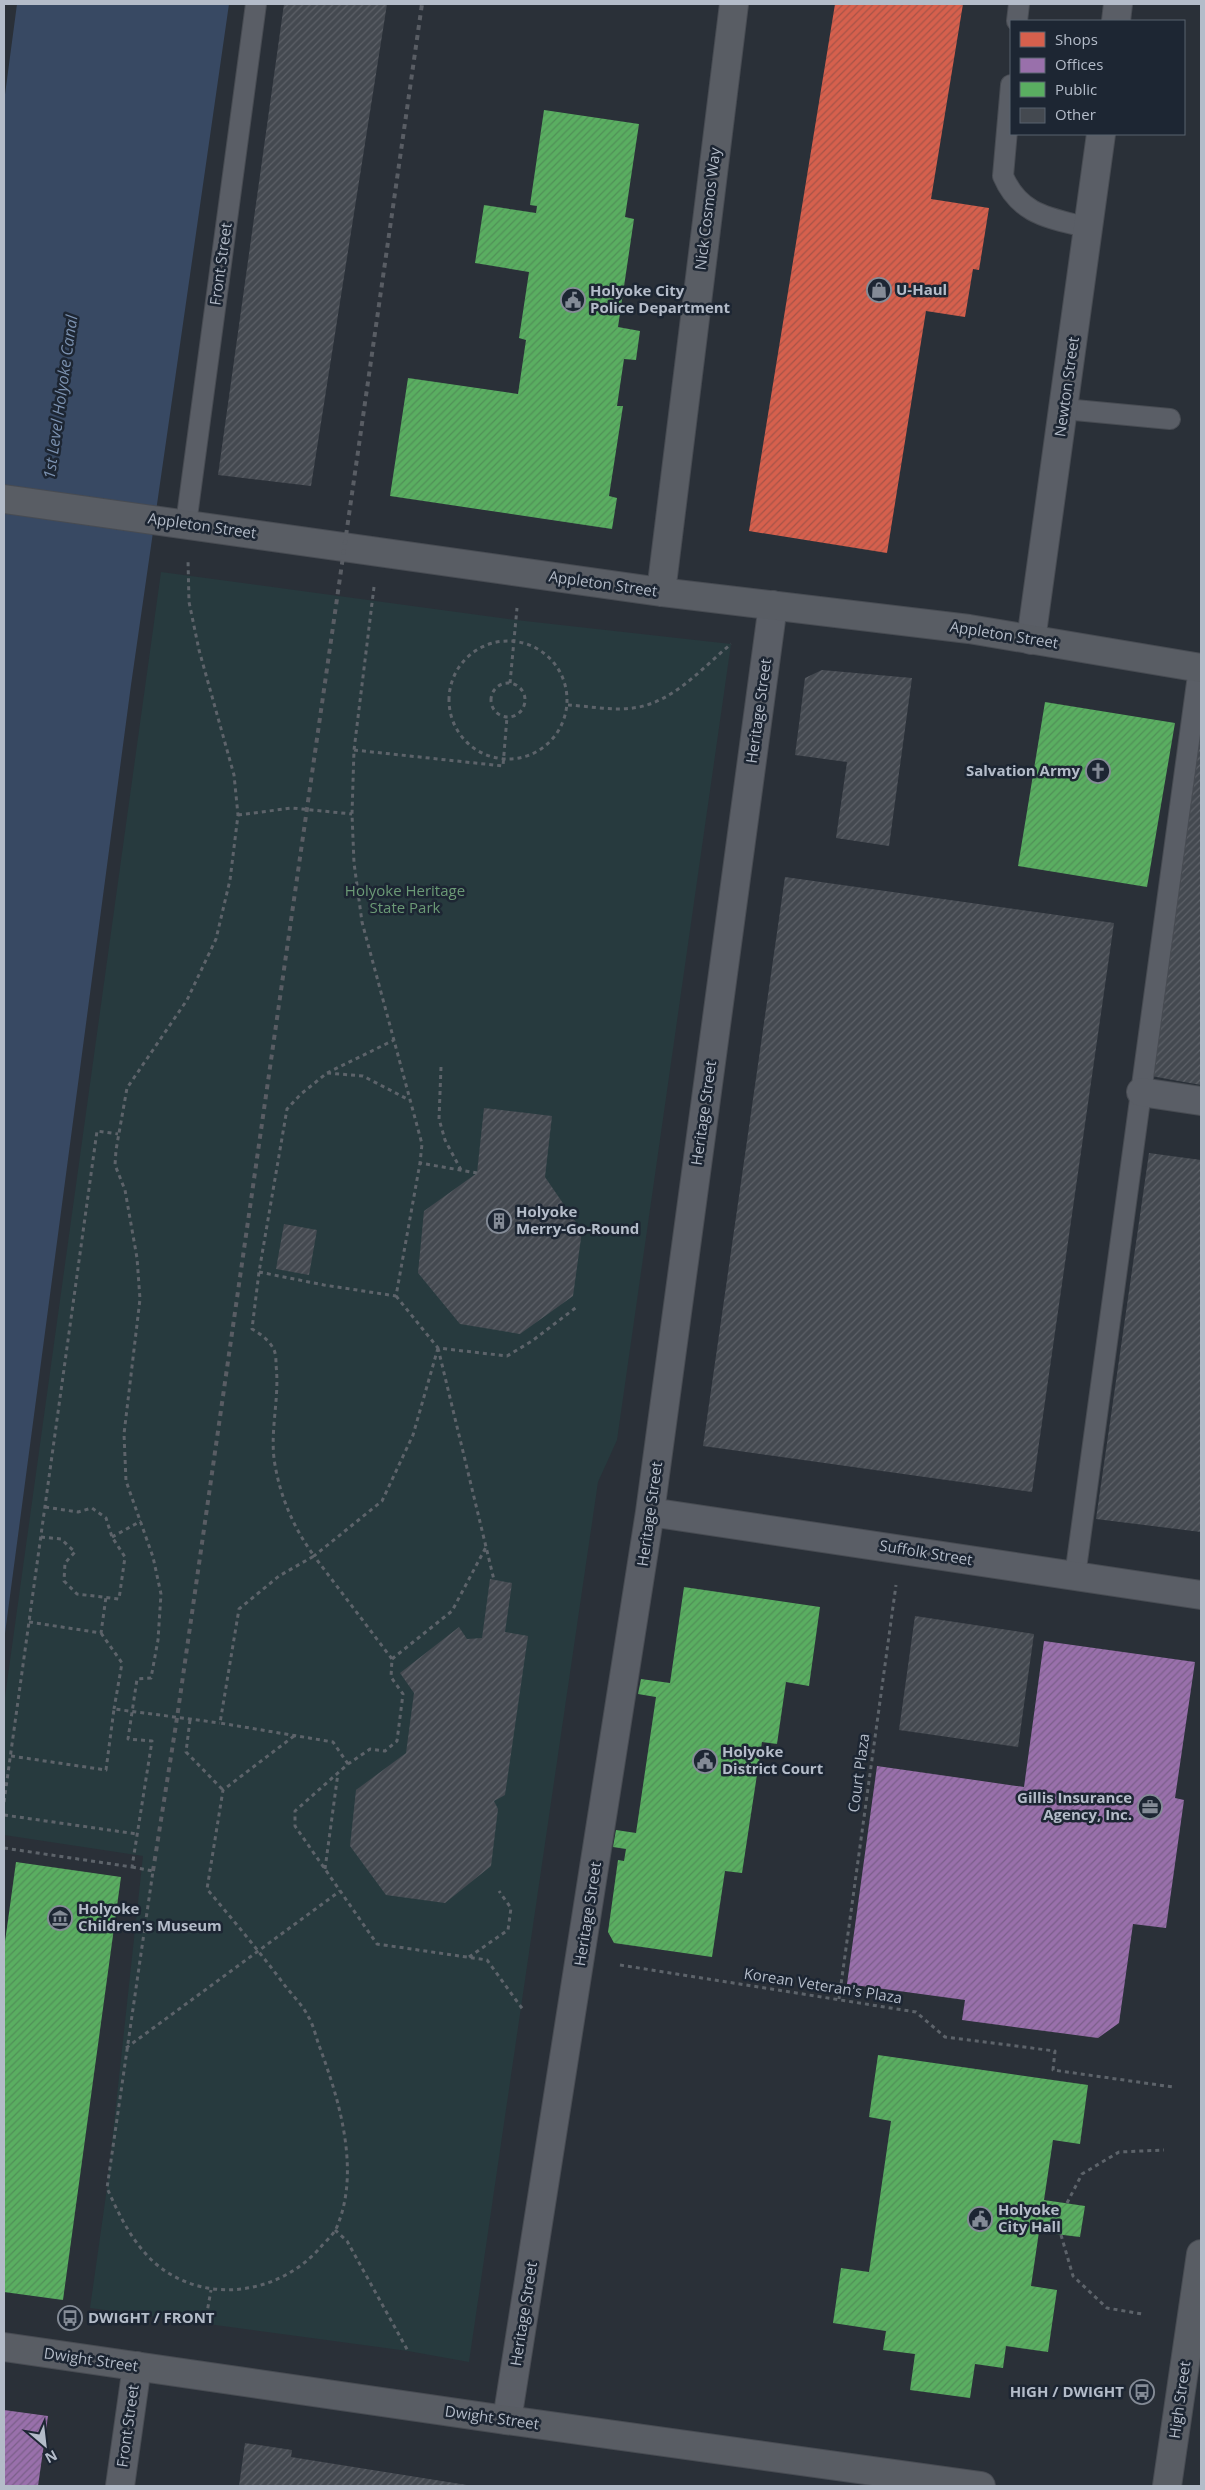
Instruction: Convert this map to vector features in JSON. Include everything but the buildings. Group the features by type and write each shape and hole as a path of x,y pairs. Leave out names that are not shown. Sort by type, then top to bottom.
{"street":[{"name":"Nick Cosmos Way","path":"661,592 734,4"},
{"path":"1116,20 1118,4"},
{"name":"Newton Street","path":"1031,640 1101,135"},
{"name":"Appleton Street","path":"4,499 661,592 969,629 1200,668"},
{"name":"Heritage Street","path":"507,2420 650,1512 773,605"},
{"path":"1141,1092 1201,1101"},
{"name":"Suffolk Street","path":"650,1512 1201,1595"},
{"name":"High Street","path":"1167,2486 1201,2254"},
{"name":"Dwight Street","path":"4,2347 964,2485"},
{"name":"Front Street","path":"120,2486 137,2366"}],"lane":[{"name":"Front Street","path":"176,522 256,4"},
{"path":"1017,20 1019,4"},
{"path":"1010,96 1003,176 1008,187 1020,202 1034,213 1089,228"},
{"path":"1064,409 1170,419"},
{"path":"1075,1576 1200,668"}],"path":[{"path":"132,1867 152,1741 128,1739 137,1679 151,1678 158,1640 160,1594 153,1557 126,1481 124,1434 140,1299 137,1258 124,1190 115,1165 118,1134 127,1088 187,1000 216,939 230,880 238,815 234,775 198,650 176,522"},
{"path":"378,552 354,750 352,814 354,863 362,922 422,1144 396,1296"},
{"path":"510,683 521,572"},
{"path":"513,641 536,648 554,662 567,689 568,705 564,720 557,734 547,745 526,756 504,759 481,752 463,739 455,726 450,711 449,695 453,680 460,667 470,655 483,647 498,642 513,641"},
{"path":"568,705 632,708 663,699 676,691 731,644"},
{"path":"510,683 522,689 525,702 520,713 507,717 496,711 491,699 498,688 510,683"},
{"path":"354,750 503,766 507,717"},
{"path":"238,815 292,808 352,814"},
{"path":"394,1040 327,1073 300,1094 287,1109 259,1272 252,1329 263,1336 274,1350 278,1384 273,1439 275,1464 283,1501 297,1533 392,1659 391,1677 403,1694 397,1741 385,1751 370,1749 348,1764 295,1811 294,1826 377,1944 487,1960 524,2011"},
{"path":"442,1067 438,1119 445,1140 461,1170"},
{"path":"327,1073 363,1076 411,1101"},
{"path":"4,1802 97,1131 118,1134"},
{"path":"420,1163 477,1173"},
{"path":"259,1272 324,1285 396,1296 438,1348 494,1580"},
{"path":"438,1348 507,1356 578,1306"},
{"path":"220,1723 238,1609 279,1576 314,1556 382,1501 413,1435 438,1348"},
{"path":"40,1537 61,1540 74,1552 65,1563 64,1581 77,1594 119,1599 125,1557 112,1537 106,1518 92,1508 78,1512 45,1507"},
{"path":"112,1537 141,1521"},
{"path":"392,1659 452,1611 486,1546"},
{"name":"Court Plaza","path":"839,1999 901,1550"},
{"path":"10,1756 106,1770 122,1663 101,1633 106,1597"},
{"path":"29,1622 101,1633"},
{"path":"114,1709 220,1723 333,1742 348,1764"},
{"path":"190,1720 186,1752 223,1790"},
{"path":"4,1848 153,1871 107,2188 123,2223 155,2263 179,2280 212,2290 242,2290 266,2285 291,2274 309,2260 335,2230 344,2200 347,2174 346,2145 332,2081 309,2017 258,1950 207,1889 223,1790 294,1736"},
{"path":"325,1869 338,1773"},
{"path":"4,1815 137,1834"},
{"path":"126,2048 340,1891"},
{"path":"469,1957 508,1930 511,1908 499,1891"},
{"name":"Korean Veteran's Plaza","path":"620,1965 916,2012 945,2036 1055,2051 1053,2070 1173,2088"},
{"path":"1068,2203 1082,2174 1119,2152 1164,2150"},
{"path":"335,2230 347,2241 408,2351"},
{"path":"1061,2235 1073,2276 1107,2308 1142,2314"},
{"path":"206,2324 212,2290"}],"green space":[{"name":"Holyoke Heritage State Park","path":"161,572 516,620 731,644 617,1440 598,1482 469,2362 408,2351 90,2308 107,2188 143,1856 4,1835 4,1704"}],"water":[{"name":"1st Level Holyoke Canal","path":"17,4 229,4 131,685 4,1641 4,102"}],"railway":[{"path":"153,1871 177,1718 422,4"}],"place":[{"name":"U-Haul","path":"879,290"},
{"name":"Holyoke City Police Department","path":"573,300"},
{"name":"Salvation Army","path":"1098,771"},
{"name":"Holyoke Merry-Go-Round","path":"499,1221"},
{"name":"Holyoke District Court","path":"705,1761"},
{"name":"Gillis Insurance Agency, Inc.","path":"1150,1807"},
{"name":"Holyoke Children's Museum","path":"60,1918"},
{"name":"Holyoke City Hall","path":"980,2219"},
{"name":"DWIGHT / FRONT","path":"70,2318"},
{"name":"HIGH / DWIGHT","path":"1142,2392"}]}
